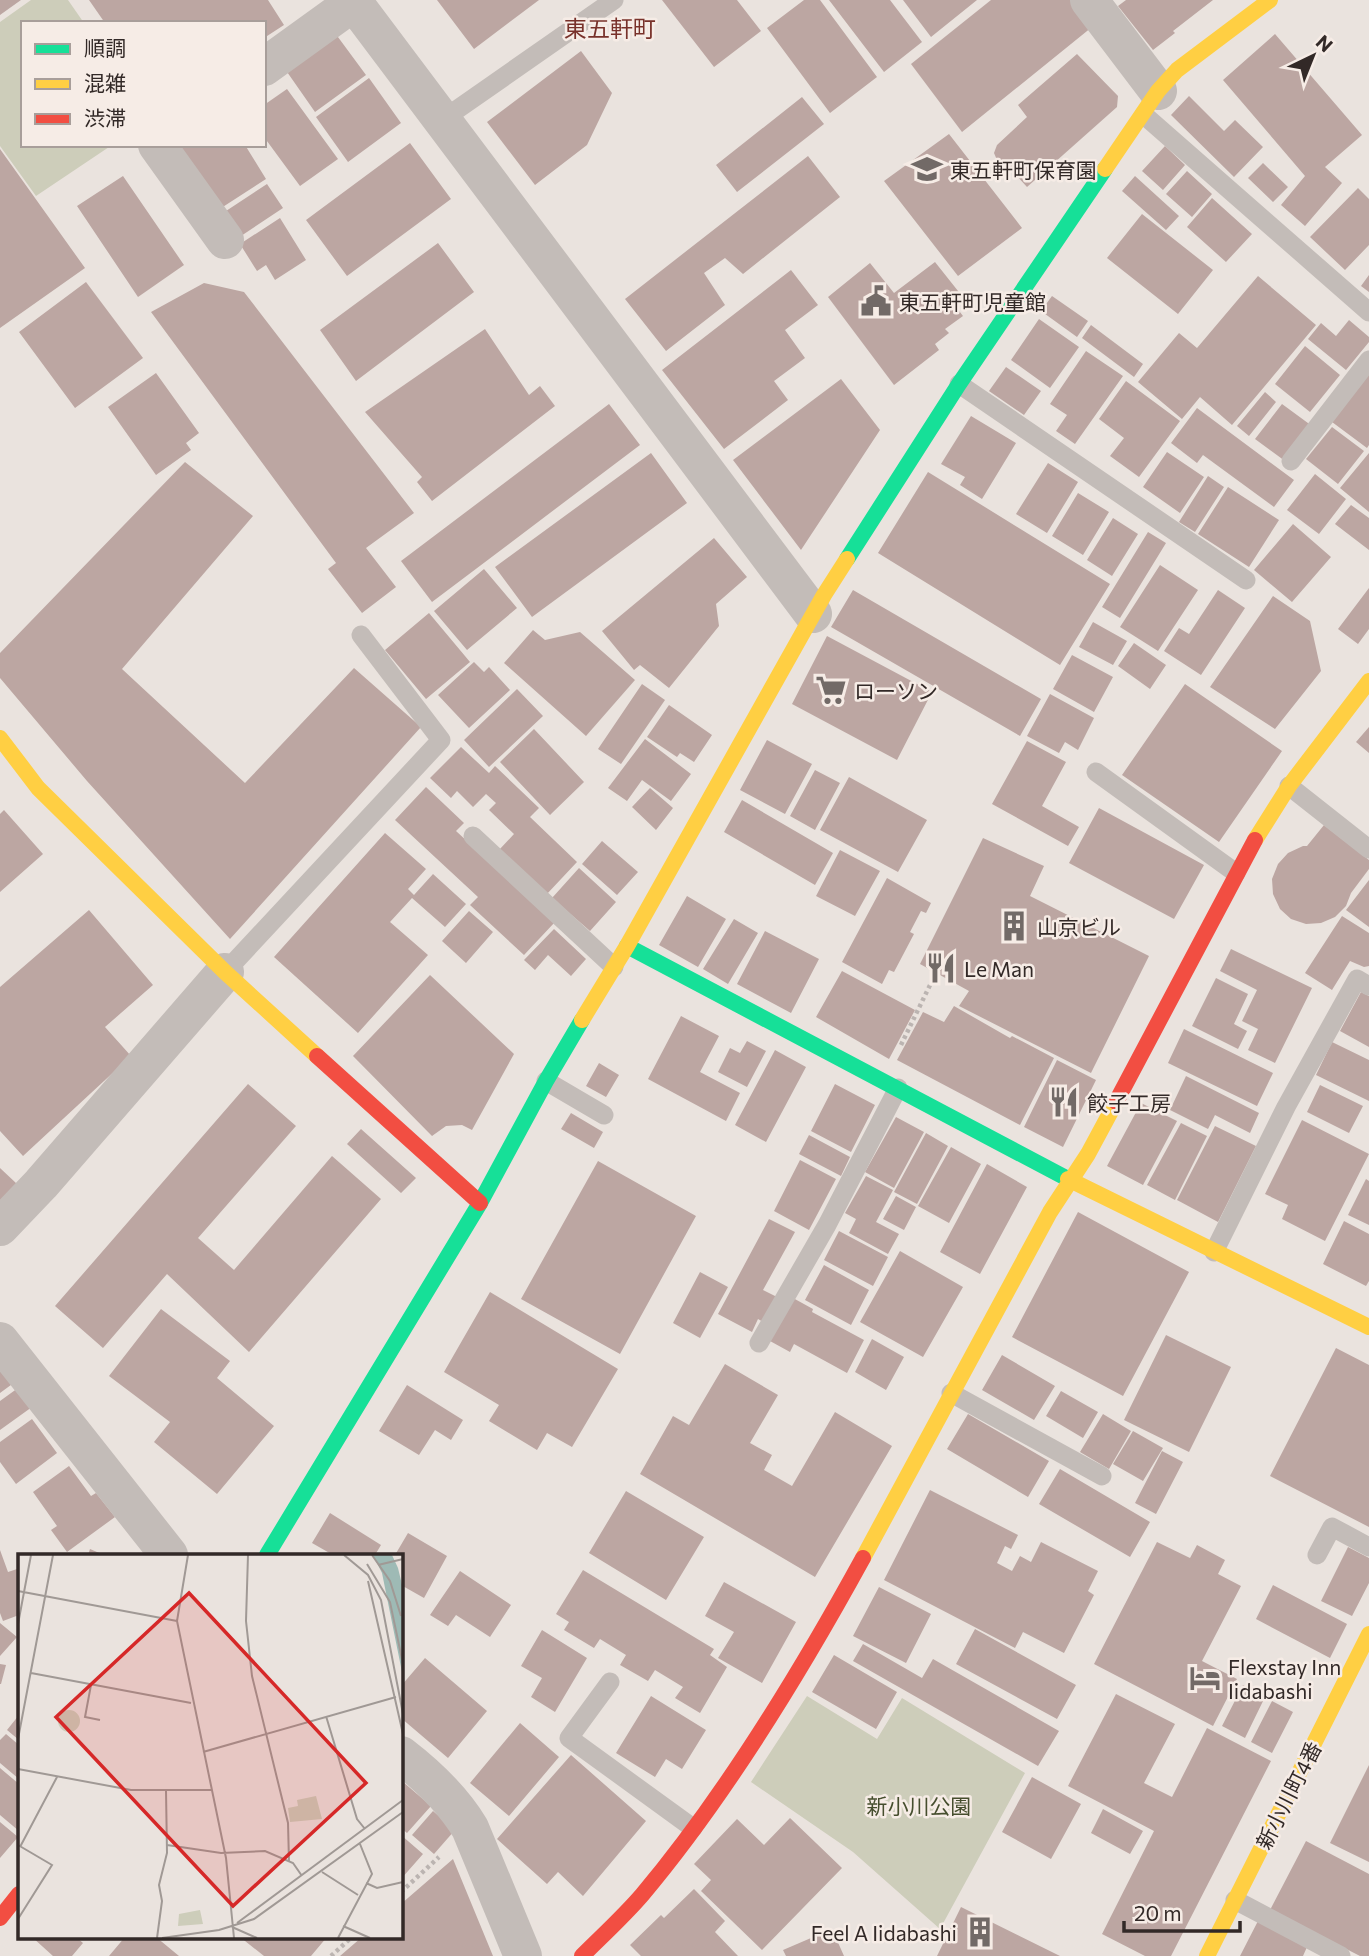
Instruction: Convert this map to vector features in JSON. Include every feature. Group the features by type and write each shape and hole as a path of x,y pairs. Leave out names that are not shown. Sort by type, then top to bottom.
{"street":[{"path":"1089,0 1151,103"},
{"path":"268,1554 481,1203 546,1081 614,967 813,614 959,384 1151,103 1177,70 1269,0"},
{"path":"266,66 353,1 813,614"},
{"path":"158,147 225,240"},
{"path":"582,1956 641,1896 732,1776 836,1606 1050,1212 1088,1154 1236,873 1289,786 1369,681"},
{"path":"0,737 38,788 225,972 481,1203"},
{"path":"626,946 1070,1181 1369,1327"},
{"path":"0,1227 41,1184 225,972"},
{"path":"0,1341 168,1554"},
{"name":"新小川町4番","path":"1207,1956 1369,1634"},
{"path":"402,1756 415,1765 459,1811 470,1828 523,1956"},
{"path":"0,1918 18,1895"}],"lane":[{"path":"442,120 614,0"},
{"path":"1151,103 1369,312"},
{"path":"1291,461 1369,360"},
{"path":"959,384 1246,580"},
{"path":"225,972 441,740 362,635"},
{"path":"1096,772 1236,873"},
{"path":"1289,786 1369,849"},
{"path":"473,836 614,967"},
{"path":"1214,1252 1286,1107 1357,979 1369,986"},
{"path":"546,1081 604,1115"},
{"path":"759,1343 827,1225 890,1084"},
{"path":"951,1393 1102,1476"},
{"path":"1317,1555 1332,1527 1369,1547"},
{"path":"610,1682 569,1738 693,1828"},
{"path":"1235,1900 1341,1956"}],"path":[{"path":"890,1084 932,983"},
{"path":"402,1891 470,1828"},
{"path":"331,1956 351,1938"}],"green space":[{"path":"31,0 68,0 83,21 21,21 21,147 109,147 36,196 0,146 0,22"},
{"name":"新小川公園","path":"807,1696 877,1739 902,1698 1025,1773 940,1929 853,1852 751,1782"}],"building":[{"path":"0,0 21,0 0,15"},
{"path":"89,0 268,0 284,25 266,37 266,21 104,21"},
{"path":"437,0 539,0 474,49"},
{"path":"662,0 737,0 761,31 714,67"},
{"path":"804,0 820,0 877,77 830,113 767,28"},
{"path":"829,0 890,0 922,42 884,72"},
{"path":"903,0 977,0 931,37"},
{"path":"991,0 1070,0 1092,27 962,132 911,64"},
{"path":"1126,0 1213,0 1153,50 1118,6"},
{"path":"335,33 366,75 315,112 285,69"},
{"path":"1275,34 1362,135 1325,167 1342,183 1305,226 1281,205 1305,176 1223,80"},
{"path":"581,51 612,93 587,145 535,185 487,122"},
{"path":"1077,54 1118,96 1117,107 1027,187 1007,165 1000,167 994,153 997,145 1027,117 1018,105"},
{"path":"369,78 401,123 348,162 316,117"},
{"path":"287,89 338,159 300,186 266,140 266,104"},
{"path":"1189,96 1224,131 1235,120 1263,147 1234,177 1171,115"},
{"path":"802,97 824,124 737,192 716,165"},
{"path":"949,134 1022,228 958,276 884,181"},
{"path":"410,143 451,199 347,276 306,220"},
{"path":"1165,146 1185,165 1163,190 1142,171"},
{"path":"180,147 246,147 266,179 215,212 175,151"},
{"path":"0,149 85,268 0,328"},
{"path":"808,156 840,197 743,274 725,258 704,273 725,305 666,351 625,299"},
{"path":"1263,163 1288,187 1273,202 1248,178"},
{"path":"1187,171 1212,194 1192,217 1166,194"},
{"path":"123,176 184,265 138,297 77,206"},
{"path":"1135,176 1179,216 1166,230 1122,191"},
{"path":"267,184 283,208 241,236 226,211"},
{"path":"1358,188 1369,199 1369,245 1345,270 1310,237"},
{"path":"1212,198 1252,234 1226,262 1187,227"},
{"path":"1142,214 1213,270 1178,314 1107,258"},
{"path":"280,218 306,260 275,280 266,265 257,271 240,244"},
{"path":"438,243 474,292 356,381 320,330"},
{"path":"935,262 962,296 953,303 963,316 945,329 949,333 935,344 939,350 894,385 828,297 870,263 894,293"},
{"path":"791,270 818,305 785,330 805,358 774,381 788,400 724,449 662,370"},
{"path":"1369,275 1369,292 1361,286"},
{"path":"1258,276 1316,325 1232,425 1200,397 1182,419 1138,382 1179,333 1197,348"},
{"path":"86,282 143,358 75,408 19,332"},
{"path":"204,283 244,292 414,513 366,548 396,587 362,613 328,569 336,563 151,312"},
{"path":"1052,296 1088,321 1077,337 1041,311"},
{"path":"1039,319 1079,347 1050,388 1011,360"},
{"path":"1349,320 1369,337 1369,342 1346,370 1308,339 1321,323 1336,336"},
{"path":"1091,325 1143,364 1134,377 1082,338"},
{"path":"485,329 529,395 540,386 555,406 432,501 417,482 422,477 365,412"},
{"path":"1305,346 1340,375 1310,412 1275,384"},
{"path":"1086,351 1123,376 1075,444 1056,431 1067,415 1050,404"},
{"path":"1006,367 1041,391 1024,415 989,391"},
{"path":"1369,372 1369,445 1367,448 1332,422"},
{"path":"156,373 199,433 186,443 191,450 156,475 108,407"},
{"path":"841,379 880,430 801,550 733,460"},
{"path":"1126,381 1180,421 1139,477 1110,456 1124,438 1099,419"},
{"path":"1265,392 1276,402 1249,436 1237,426"},
{"path":"609,404 640,445 432,602 401,561"},
{"path":"1282,404 1312,426 1285,461 1255,439"},
{"path":"1197,408 1294,480 1274,507 1203,455 1197,463 1171,443"},
{"path":"971,416 1016,443 982,499 960,485 965,477 941,464"},
{"path":"1332,427 1364,451 1338,484 1306,459"},
{"path":"1167,452 1204,477 1180,513 1143,487"},
{"path":"651,453 687,503 532,617 495,567"},
{"path":"1369,453 1369,512 1340,488"},
{"path":"185,462 253,516 122,669 245,783 354,668 421,727 230,939 87,781 0,678 0,653"},
{"path":"1048,463 1078,482 1047,533 1016,514"},
{"path":"928,472 1110,584 1060,665 878,553"},
{"path":"1315,474 1346,499 1319,534 1287,510"},
{"path":"1208,476 1224,487 1195,532 1179,522"},
{"path":"1228,487 1279,520 1249,567 1198,534"},
{"path":"1078,493 1109,512 1083,555 1052,536"},
{"path":"1351,505 1369,518 1369,550 1335,524"},
{"path":"1113,518 1138,534 1112,576 1087,560"},
{"path":"1293,524 1331,557 1292,602 1254,570"},
{"path":"1148,532 1166,543 1120,618 1102,607"},
{"path":"714,538 747,577 716,604 719,626 669,688 640,665 634,670 602,631"},
{"path":"1160,565 1198,590 1158,651 1120,627"},
{"path":"484,569 517,608 467,650 434,611"},
{"path":"1369,588 1369,629 1358,644 1338,629"},
{"path":"853,590 1041,699 1020,736 831,627"},
{"path":"1218,590 1245,608 1201,675 1164,651 1179,628 1189,634"},
{"path":"1273,596 1310,621 1321,671 1275,729 1210,687"},
{"path":"429,613 470,662 426,699 385,650"},
{"path":"1093,622 1127,641 1113,665 1079,647"},
{"path":"533,630 545,640 580,632 635,680 586,736 504,663"},
{"path":"827,636 932,692 897,760 792,704"},
{"path":"1134,643 1166,665 1150,689 1118,666"},
{"path":"1072,655 1113,677 1094,712 1053,689"},
{"path":"474,662 484,672 489,667 510,690 469,728 438,695"},
{"path":"642,684 665,700 621,764 598,749"},
{"path":"1185,684 1282,751 1219,842 1122,775"},
{"path":"517,689 543,716 489,767 464,740"},
{"path":"1050,694 1094,718 1078,750 1065,742 1059,753 1027,736"},
{"path":"669,705 712,735 694,762 680,753 677,757 647,737"},
{"path":"1369,727 1369,753 1356,742"},
{"path":"534,729 584,782 550,815 500,762"},
{"path":"645,739 691,774 671,801 642,780 627,801 608,788"},
{"path":"767,740 812,764 785,814 740,790"},
{"path":"1027,741 1066,762 1042,806 1079,827 1068,846 992,804"},
{"path":"461,747 489,773 495,766 539,808 530,817 577,862 546,895 499,850 514,834 489,810 496,803 486,794 473,807 457,791 451,798 430,778"},
{"path":"815,770 840,783 815,830 790,816"},
{"path":"849,777 927,820 898,872 820,830"},
{"path":"426,787 464,823 456,831 555,922 524,955 470,905 478,897 395,820"},
{"path":"650,788 673,808 656,830 632,807"},
{"path":"742,800 833,853 815,885 724,832"},
{"path":"1099,808 1204,865 1174,919 1069,863"},
{"path":"4,810 43,854 0,892 0,814"},
{"path":"1324,825 1369,860 1369,869 1351,893 1346,906 1335,917 1321,923 1306,924 1291,919 1280,909 1273,894 1272,879 1278,864 1288,853 1307,846"},
{"path":"385,833 426,869 408,889 414,895 433,874 466,904 445,927 412,898 390,922 428,955 358,1033 274,957"},
{"name":"山京ビル","path":"983,838 1044,866 1030,896 1149,956 1091,1073 959,1006 969,991 920,964"},
{"path":"602,841 638,872 617,895 582,864"},
{"path":"840,850 880,871 855,916 816,896"},
{"path":"579,868 616,902 590,931 552,898"},
{"path":"887,878 931,903 926,913 921,911 910,932 914,934 894,972 889,970 882,984 842,962"},
{"path":"1369,880 1369,927 1346,910"},
{"path":"687,896 726,919 698,967 659,945"},
{"path":"89,910 153,985 105,1027 131,1056 23,1156 0,1131 0,987"},
{"path":"469,911 493,932 466,963 442,941"},
{"path":"1342,916 1369,933 1369,966 1364,967 1350,961 1332,990 1305,973"},
{"path":"734,919 758,933 728,984 703,969"},
{"path":"554,929 586,959 571,976 548,955 535,970 524,960"},
{"path":"765,931 819,959 791,1013 737,984"},
{"path":"1231,949 1312,988 1275,1063 1248,1050 1258,1029 1242,1021 1257,990 1220,971"},
{"path":"842,971 915,1010 889,1059 816,1017"},
{"path":"430,975 514,1054 472,1130 462,1125 446,1126 432,1136 353,1056"},
{"path":"1216,978 1248,994 1234,1024 1247,1031 1238,1049 1192,1026"},
{"path":"1361,992 1369,996 1369,1047 1340,1031"},
{"path":"954,1006 1010,1038 1012,1036 1054,1058 1020,1125 897,1060 923,1012 944,1022"},
{"path":"681,1016 719,1036 700,1072 740,1093 726,1121 648,1079"},
{"path":"1184,1029 1273,1073 1257,1106 1168,1063"},
{"path":"747,1041 766,1051 747,1087 718,1072 730,1048 740,1053"},
{"path":"1332,1042 1369,1060 1369,1101 1316,1075"},
{"path":"775,1050 806,1067 766,1142 735,1125"},
{"path":"1057,1060 1096,1080 1063,1147 1024,1127"},
{"path":"599,1063 619,1075 606,1097 586,1086"},
{"path":"1186,1076 1259,1113 1250,1133 1215,1115 1208,1129 1170,1110"},
{"path":"248,1084 296,1126 198,1238 234,1270 332,1156 381,1199 249,1352 167,1274 103,1348 55,1306"},
{"path":"835,1084 875,1105 851,1152 811,1131"},
{"path":"1320,1085 1363,1106 1349,1133 1307,1112"},
{"path":"1141,1103 1177,1121 1143,1185 1107,1166"},
{"path":"571,1113 603,1132 594,1148 561,1129"},
{"path":"896,1117 924,1132 894,1188 865,1172"},
{"path":"1302,1120 1369,1154 1325,1241 1282,1219 1288,1205 1265,1194"},
{"path":"1181,1123 1207,1136 1175,1200 1147,1185"},
{"path":"1215,1126 1256,1146 1218,1222 1177,1200"},
{"path":"361,1129 416,1178 401,1193 347,1144"},
{"path":"926,1133 948,1146 917,1204 894,1192"},
{"path":"809,1135 850,1157 841,1176 799,1154"},
{"path":"951,1147 981,1164 949,1223 918,1206"},
{"path":"800,1160 836,1179 809,1230 774,1211"},
{"path":"598,1161 696,1216 620,1354 521,1299"},
{"path":"987,1164 1027,1187 980,1274 940,1252"},
{"path":"0,1168 17,1184 0,1201"},
{"path":"866,1176 893,1190 876,1222 899,1234 888,1254 849,1233 856,1219 845,1213"},
{"path":"1366,1179 1369,1181 1369,1225 1348,1215"},
{"path":"896,1196 916,1207 904,1230 883,1219"},
{"path":"1078,1212 1189,1272 1123,1396 1012,1337"},
{"path":"769,1219 795,1232 763,1290 779,1298 765,1323 758,1319 752,1332 718,1314"},
{"path":"1344,1221 1369,1234 1369,1281 1366,1286 1323,1264"},
{"path":"839,1231 888,1257 873,1286 824,1260"},
{"path":"900,1251 963,1287 923,1357 860,1322"},
{"path":"824,1265 869,1290 851,1325 805,1300"},
{"path":"700,1272 728,1287 700,1338 673,1323"},
{"path":"490,1292 618,1369 572,1447 547,1433 537,1450 489,1421 499,1405 444,1372"},
{"path":"793,1298 813,1309 812,1312 864,1340 847,1373 794,1344 790,1352 770,1341"},
{"path":"161,1309 230,1361 217,1378 274,1426 217,1494 154,1442 170,1422 109,1376"},
{"path":"1166,1335 1231,1367 1189,1452 1124,1420"},
{"path":"872,1339 904,1357 886,1390 855,1372"},
{"path":"1336,1348 1369,1365 1369,1527 1270,1476"},
{"path":"1002,1355 1055,1386 1034,1420 982,1390"},
{"path":"0,1362 15,1382 0,1393"},
{"path":"725,1364 778,1395 750,1443 772,1455 764,1470 792,1486 835,1412 892,1446 815,1577 640,1474 673,1416 689,1425"},
{"path":"407,1385 463,1420 451,1440 435,1430 419,1455 379,1431"},
{"path":"18,1388 32,1407 0,1430 0,1401"},
{"path":"1061,1391 1098,1412 1083,1438 1046,1416"},
{"path":"968,1414 1049,1461 1028,1497 947,1449"},
{"path":"1103,1414 1131,1431 1109,1469 1080,1452"},
{"path":"32,1419 57,1453 16,1484 0,1462 0,1442"},
{"path":"1133,1431 1163,1448 1143,1481 1113,1464"},
{"path":"1162,1451 1183,1462 1156,1514 1135,1503"},
{"path":"69,1466 91,1496 96,1493 115,1517 67,1552 51,1530 57,1526 33,1492"},
{"path":"1060,1469 1150,1522 1130,1557 1039,1504"},
{"path":"930,1490 1018,1535 1011,1549 1005,1546 997,1563 1012,1571 1020,1556 1031,1562 1041,1542 1098,1571 1088,1591 1094,1595 1064,1653 1023,1632 1015,1648 884,1580"},
{"path":"626,1491 704,1537 666,1600 589,1553"},
{"path":"330,1513 381,1545 376,1554 331,1554 312,1543"},
{"path":"408,1533 447,1556 424,1598 402,1586 402,1554 396,1554"},
{"path":"1157,1542 1190,1558 1197,1545 1225,1560 1218,1574 1241,1586 1202,1661 1237,1679 1213,1726 1094,1664"},
{"path":"1348,1547 1369,1558 1369,1583 1352,1616 1321,1601"},
{"path":"90,1549 102,1554 88,1554"},
{"path":"0,1550 8,1572 17,1569 18,1572 18,1615 3,1621 0,1613"},
{"path":"583,1570 714,1649 710,1655 727,1667 700,1713 675,1698 683,1687 655,1670 648,1681 620,1665 626,1655 600,1639 594,1648 564,1630 569,1622 556,1614"},
{"path":"460,1571 511,1605 490,1637 456,1615 448,1626 430,1615"},
{"path":"724,1582 796,1622 762,1683 718,1658 734,1632 705,1616"},
{"path":"1273,1585 1347,1624 1330,1658 1256,1619"},
{"path":"879,1587 931,1614 906,1663 853,1636"},
{"path":"0,1623 17,1637 0,1656"},
{"path":"975,1629 1076,1685 1057,1719 956,1664"},
{"path":"542,1630 587,1658 555,1712 531,1697 542,1678 521,1666"},
{"path":"863,1644 922,1678 933,1659 1059,1731 1038,1766 853,1661"},
{"path":"834,1655 897,1692 876,1729 812,1692"},
{"path":"425,1658 487,1711 448,1758 402,1719 402,1685"},
{"path":"0,1664 6,1665 1,1684 0,1684"},
{"path":"1243,1685 1265,1697 1245,1738 1222,1726"},
{"path":"1116,1694 1175,1724 1144,1783 1172,1797 1207,1728 1271,1761 1171,1956 1145,1956 1102,1934 1154,1831 1068,1786"},
{"path":"651,1696 706,1730 682,1769 666,1759 655,1777 616,1753"},
{"path":"1272,1701 1293,1712 1272,1753 1251,1742"},
{"path":"18,1716 18,1739 7,1730"},
{"path":"520,1723 559,1757 509,1816 470,1783"},
{"path":"6,1734 18,1744 18,1778 0,1763 0,1740"},
{"path":"571,1755 646,1821 583,1896 558,1872 547,1884 497,1839"},
{"path":"1369,1765 1369,1862 1330,1843"},
{"path":"0,1768 18,1783 18,1830 0,1815"},
{"path":"1032,1777 1081,1804 1051,1859 1002,1832"},
{"path":"402,1781 431,1806 407,1833 402,1829"},
{"path":"1103,1809 1143,1831 1130,1854 1091,1833"},
{"path":"433,1811 455,1830 434,1854 412,1835"},
{"path":"790,1818 842,1868 762,1950 701,1891 711,1880 694,1864 737,1819 764,1845"},
{"path":"0,1822 18,1837 0,1858"},
{"path":"402,1836 423,1854 402,1878"},
{"path":"1306,1841 1369,1874 1369,1956 1360,1956 1270,1910"},
{"path":"453,1859 493,1956 340,1956 361,1938 402,1938 402,1903"},
{"path":"694,1889 725,1921 715,1932 738,1956 641,1956 630,1945 661,1915 664,1918"},
{"name":"Feel A Iidabashi","path":"961,1907 1060,1956 937,1956"},
{"path":"1258,1921 1307,1947 1303,1956 1240,1956"},
{"path":"832,1929 844,1956 786,1956 783,1950"},
{"path":"33,1938 77,1938 83,1943 72,1956 53,1956"},
{"path":"124,1938 157,1938 179,1956 109,1956"},
{"path":"241,1938 326,1938 311,1956 264,1956"}],"traffic: fast":[{"path":"847,559 959,384 1105,169"},
{"path":"627,946 1068,1179"},
{"path":"268,1554 480,1203 582,1020"}],"traffic: slow":[{"path":"1105,169 1158,91 1177,70 1270,0"},
{"path":"582,1020 627,946 824,595 847,559"},
{"path":"1255,840 1289,786 1369,681"},
{"path":"0,738 38,788 225,972 317,1056"},
{"path":"863,1558 1050,1212 1088,1154 1116,1102"},
{"path":"1068,1179 1369,1327"},
{"path":"1207,1956 1369,1634"}],"traffic: jam":[{"path":"1116,1102 1255,840"},
{"path":"317,1056 480,1203"},
{"path":"582,1956 642,1895 732,1775 788,1689 863,1558"},
{"path":"0,1918 18,1895"}],"place":[{"name":"東五軒町保育園","path":"927,169"},
{"name":"東五軒町児童館","path":"876,301"},
{"name":"ローソン","path":"831,690"},
{"name":"山京ビル","path":"1014,926"},
{"name":"Le Man","path":"941,968"},
{"name":"餃子工房","path":"1064,1102"},
{"name":"Flexstay Inn Iidabashi","path":"1205,1678"},
{"name":"Feel A Iidabashi","path":"980,1932"}],"district":[{"name":"東五軒町","path":"610,28"}]}
